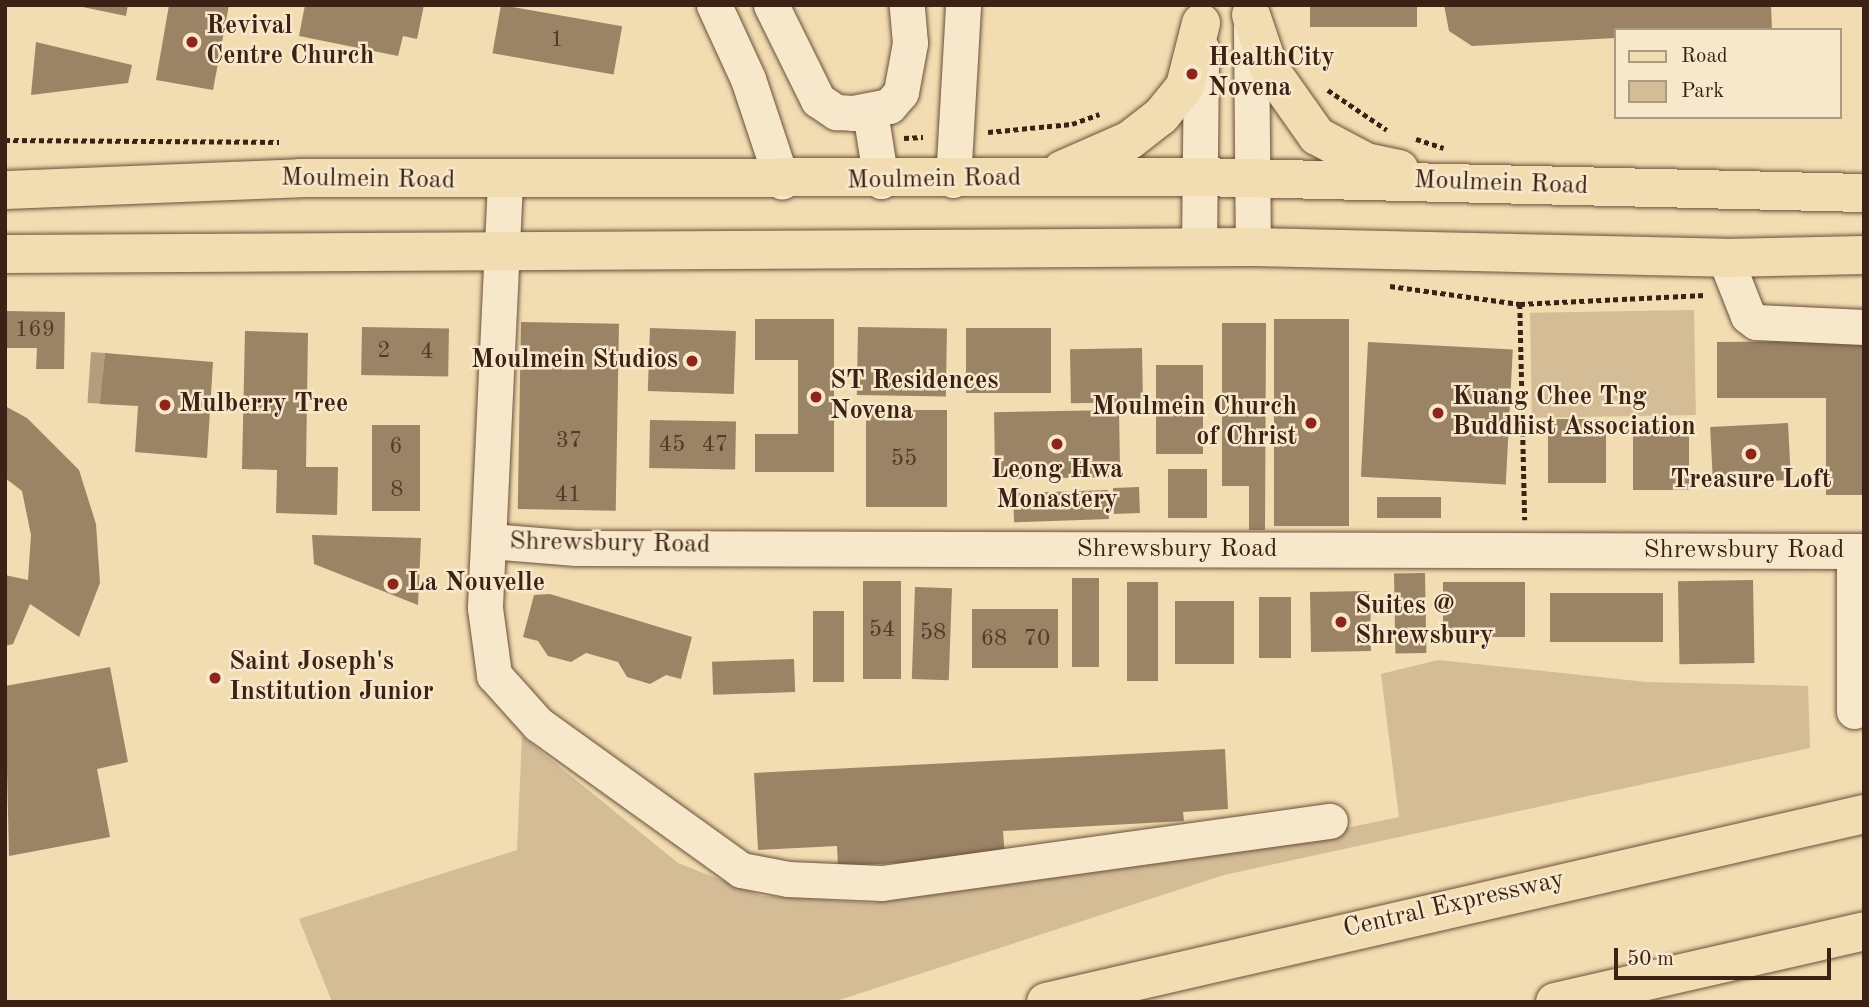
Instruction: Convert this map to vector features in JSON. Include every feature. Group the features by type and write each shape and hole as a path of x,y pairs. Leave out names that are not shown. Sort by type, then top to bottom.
{"main road":[{"path":"1251,10 1269,68 1317,136 1366,162 1461,168"},
{"path":"1041,178 1118,146 1161,116 1185,86 1201,14"},
{"name":"Moulmein Road","path":"5,190 300,178 505,182 881,181 1251,177 1461,168 1864,193"},
{"path":"5,254 503,256 1253,247 1725,258 1864,255"},
{"name":"Central Expressway","path":"1046,1002 1864,814"},
{"path":"1555,1002 1864,931"}],"street":[{"path":"714,5 748,79 782,181"},
{"path":"771,5 818,100 836,112 872,126"},
{"path":"881,181 872,126 901,92 910,43 907,5"},
{"path":"953,180 963,5"},
{"path":"1251,10 1253,247"},
{"path":"1199,248 1201,14"},
{"name":"Shrewsbury Road","path":"505,182 485,608 494,675 538,724 741,870 882,883 1330,821"},
{"path":"1725,258 1743,293 1748,316 1756,322 1864,327"},
{"name":"Shrewsbury Road","path":"490,541 576,548 1859,551"},
{"path":"1854,711 1859,551"}],"path":[{"path":"1317,78 1395,132"},
{"path":"872,126 955,135 1072,124 1107,111"},
{"path":"1408,136 1461,168"},
{"path":"5,140 296,143"},
{"path":"1525,549 1520,304 1743,293"}],"green space":[{"path":"1694,310 1696,415 1532,418 1530,313"},
{"path":"1438,660 1646,682 1808,686 1810,748 1224,875 833,1002 332,1002 299,919 517,850 522,736 678,863 762,896 874,903 1217,855 1399,817 1381,674"}],"shaded area":[{"path":"91,352 105,353 101,404 87,403"}],"building":[{"path":"73,5 128,5 126,16"},
{"name":"Revival Centre Church","path":"169,5 229,5 213,90 156,80"},
{"path":"305,5 424,5 417,39 403,36 398,56 299,36"},
{"path":"501,5 622,26 614,75 492,53"},
{"path":"1310,5 1417,5 1417,27 1310,27"},
{"path":"1444,5 1771,5 1772,28 1614,28 1614,38 1472,46 1449,31"},
{"path":"36,42 132,65 128,83 31,95"},
{"path":"5,311 65,312 64,369 36,369 37,348 5,348"},
{"name":"ST Residences Novena","path":"755,319 834,319 834,472 755,472 755,434 798,434 798,360 755,360"},
{"name":"Moulmein Church of Christ","path":"1274,319 1349,319 1349,526 1274,526"},
{"path":"521,322 619,324 616,511 518,509"},
{"path":"1222,323 1266,323 1265,530 1249,530 1249,486 1222,486"},
{"path":"362,327 449,329 448,377 361,375"},
{"path":"858,327 947,329 946,397 857,395"},
{"name":"Moulmein Studios","path":"650,328 736,331 734,394 648,391"},
{"path":"966,328 1051,328 1051,393 966,393"},
{"path":"245,331 308,333 306,467 338,467 337,515 276,513 277,470 242,469"},
{"path":"1864,341 1864,495 1826,495 1826,398 1717,398 1717,342"},
{"name":"Kuang Chee Tng Buddhist Association","path":"1368,342 1513,350 1506,484 1361,477"},
{"path":"1142,348 1143,402 1071,403 1070,349"},
{"name":"Mulberry Tree","path":"105,353 213,362 207,458 135,452 138,406 100,404"},
{"path":"1156,365 1203,365 1203,454 1156,454"},
{"path":"5,406 27,418 79,470 96,524 100,583 79,637 30,604 13,644 5,646 5,575 28,580 31,535 22,491 5,478"},
{"path":"866,410 947,410 947,507 866,507"},
{"name":"Leong Hwa Monastery","path":"1119,410 1120,477 995,479 994,412"},
{"path":"1548,419 1606,419 1606,483 1548,483"},
{"path":"650,420 736,422 735,469 649,468"},
{"name":"Treasure Loft","path":"1788,423 1791,480 1713,484 1710,427"},
{"path":"372,425 420,425 420,511 372,511"},
{"path":"1633,428 1689,428 1689,490 1633,490"},
{"path":"1168,469 1207,469 1207,518 1168,518"},
{"path":"1139,487 1140,513 1114,514 1113,488"},
{"path":"1108,490 1109,519 1014,522 1013,493"},
{"path":"1377,497 1441,497 1441,518 1377,518"},
{"name":"La Nouvelle","path":"312,535 421,538 418,605 314,564"},
{"path":"1425,573 1426,653 1395,654 1394,574"},
{"path":"1072,578 1099,578 1099,667 1072,667"},
{"path":"1753,580 1754,663 1679,664 1678,581"},
{"path":"863,581 901,581 901,679 863,679"},
{"path":"1127,582 1158,582 1158,681 1127,681"},
{"path":"1443,582 1525,582 1525,637 1443,637"},
{"path":"915,587 952,588 949,680 912,679"},
{"name":"Suites @ Shrewsbury","path":"1370,591 1371,651 1311,652 1310,592"},
{"path":"1550,593 1663,593 1663,642 1550,642"},
{"path":"550,594 692,637 681,679 666,675 650,684 627,677 618,662 586,653 571,662 548,656 538,641 523,637 534,595"},
{"path":"1259,597 1291,597 1291,658 1259,658"},
{"path":"1175,601 1234,601 1234,664 1175,664"},
{"path":"972,609 1058,609 1058,668 972,668"},
{"path":"813,611 844,611 844,682 813,682"},
{"path":"794,659 795,692 713,695 712,662"},
{"path":"110,667 128,762 97,769 110,837 9,856 5,686"},
{"path":"1225,749 1228,809 1183,812 1184,821 1003,831 1005,858 838,866 837,846 758,850 754,773"}],"place":[{"name":"Revival Centre Church","path":"192,42"},
{"name":"HealthCity Novena","path":"1192,74"},
{"name":"Moulmein Studios","path":"692,361"},
{"name":"ST Residences Novena","path":"816,397"},
{"name":"Mulberry Tree","path":"165,405"},
{"name":"Kuang Chee Tng Buddhist Association","path":"1438,413"},
{"name":"Moulmein Church of Christ","path":"1311,423"},
{"name":"Leong Hwa Monastery","path":"1057,444"},
{"name":"Treasure Loft","path":"1751,454"},
{"name":"La Nouvelle","path":"393,584"},
{"name":"Suites @ Shrewsbury","path":"1341,622"},
{"name":"Saint Joseph's Institution Junior","path":"215,678"}]}
